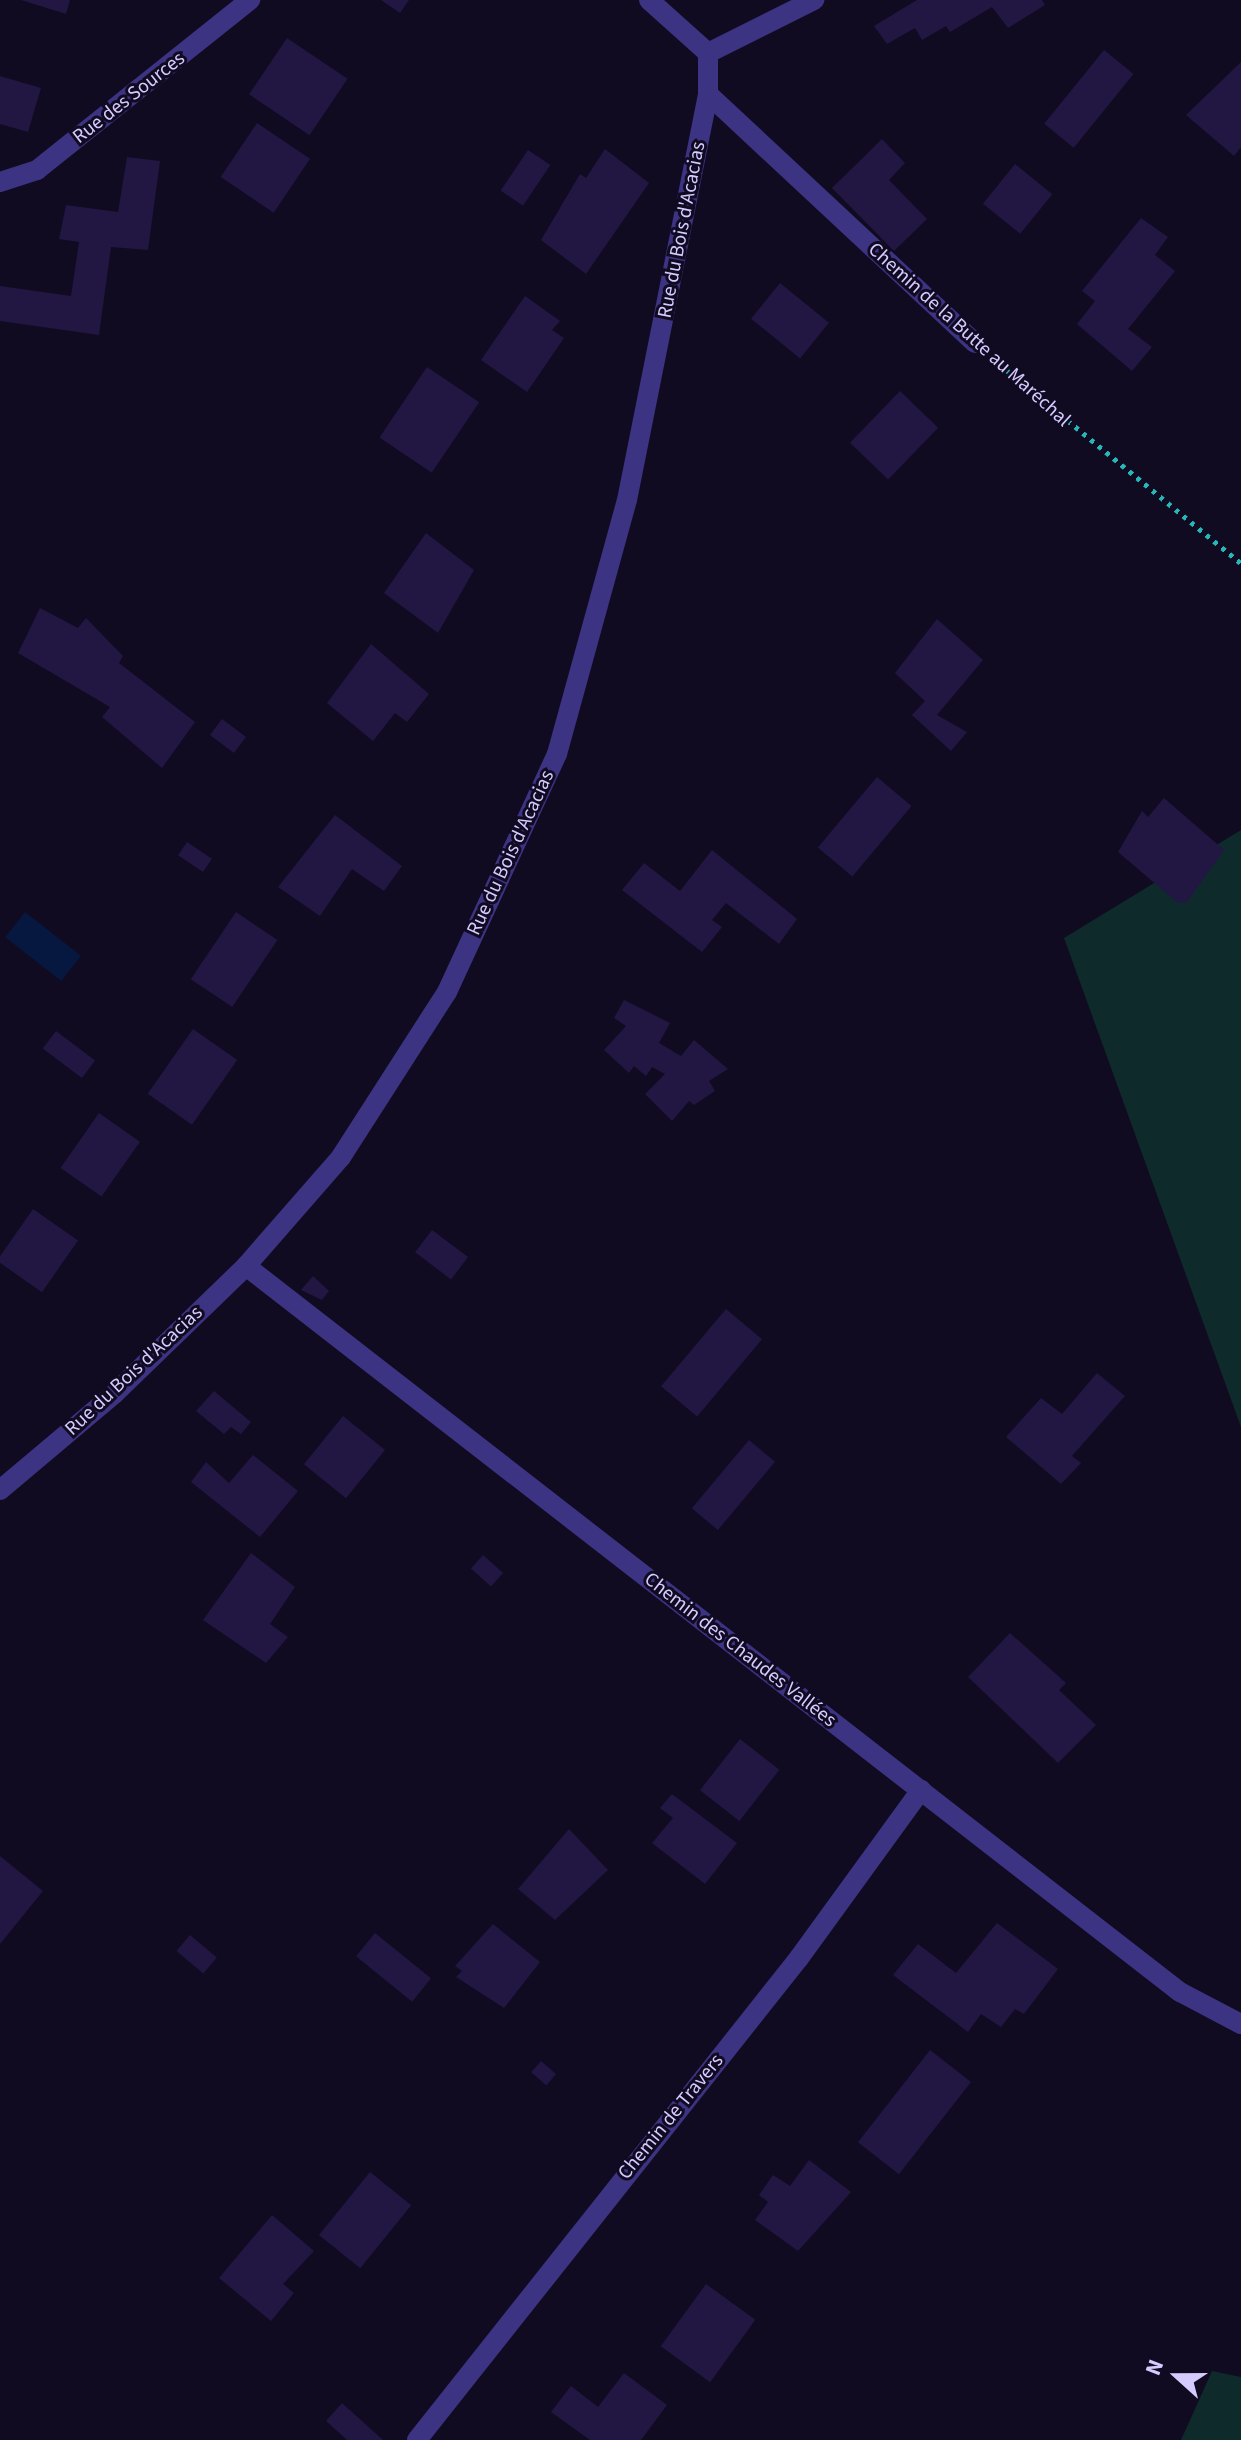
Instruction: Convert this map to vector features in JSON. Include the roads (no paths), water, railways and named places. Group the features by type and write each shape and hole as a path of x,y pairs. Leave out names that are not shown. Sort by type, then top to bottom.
{"street":[{"name":"Rue des Sources","path":"0,182 37,170 250,0"},
{"path":"649,0 708,53 814,0"},
{"name":"Rue du Bois d'Acacias","path":"0,1490 114,1394 246,1266 341,1157 447,992 557,754 627,500 708,94 708,53"},
{"name":"Chemin de la Butte au Maréchal","path":"708,94 975,343"},
{"name":"Chemin des Chaudes Vallées","path":"246,1266 1180,1992 1241,2024"},
{"name":"Chemin de Travers","path":"417,2440 799,1958 921,1790"}],"water":[{"path":"25,912 81,956 61,981 5,937"}]}
